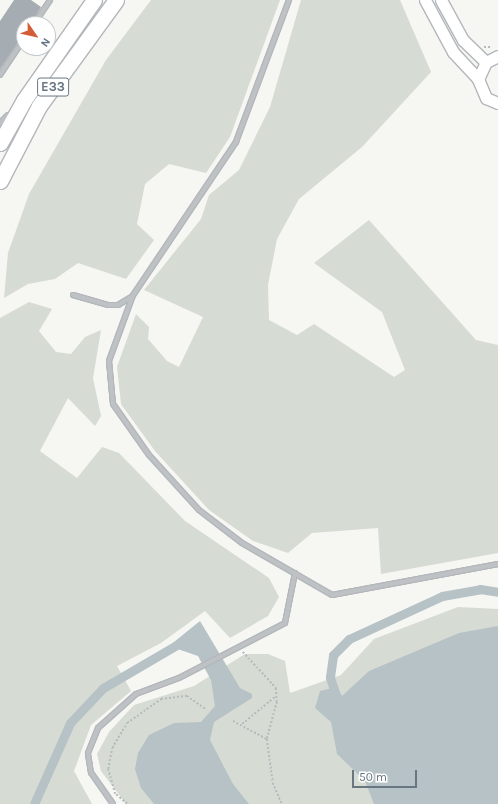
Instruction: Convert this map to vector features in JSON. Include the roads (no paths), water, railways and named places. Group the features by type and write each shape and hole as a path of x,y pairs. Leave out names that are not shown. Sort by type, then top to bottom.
{"highway":[{"name":"E33","path":"0,143 24,100 94,0"},
{"name":"E33","path":"0,181 39,106 116,0"}],"main road":[{"path":"425,0 453,52 478,79 486,98 498,103"},
{"path":"441,0 463,40 486,62"},
{"path":"478,79 486,62 498,56"}],"lane":[{"path":"39,16 50,0"},
{"path":"289,0 236,142 133,295 109,361 113,404 149,455 199,510 242,543 332,594 498,564"},
{"path":"0,75 16,51"},
{"path":"0,123 24,100"},
{"path":"73,295 108,305 118,305 133,295"},
{"path":"113,804 91,773 88,753 98,728 136,694 192,672 286,623 296,573"}],"waterway":[{"path":"337,699 330,677 333,655 349,639 442,596 480,589 498,592"},
{"path":"34,804 70,723 103,688 180,643"}]}
